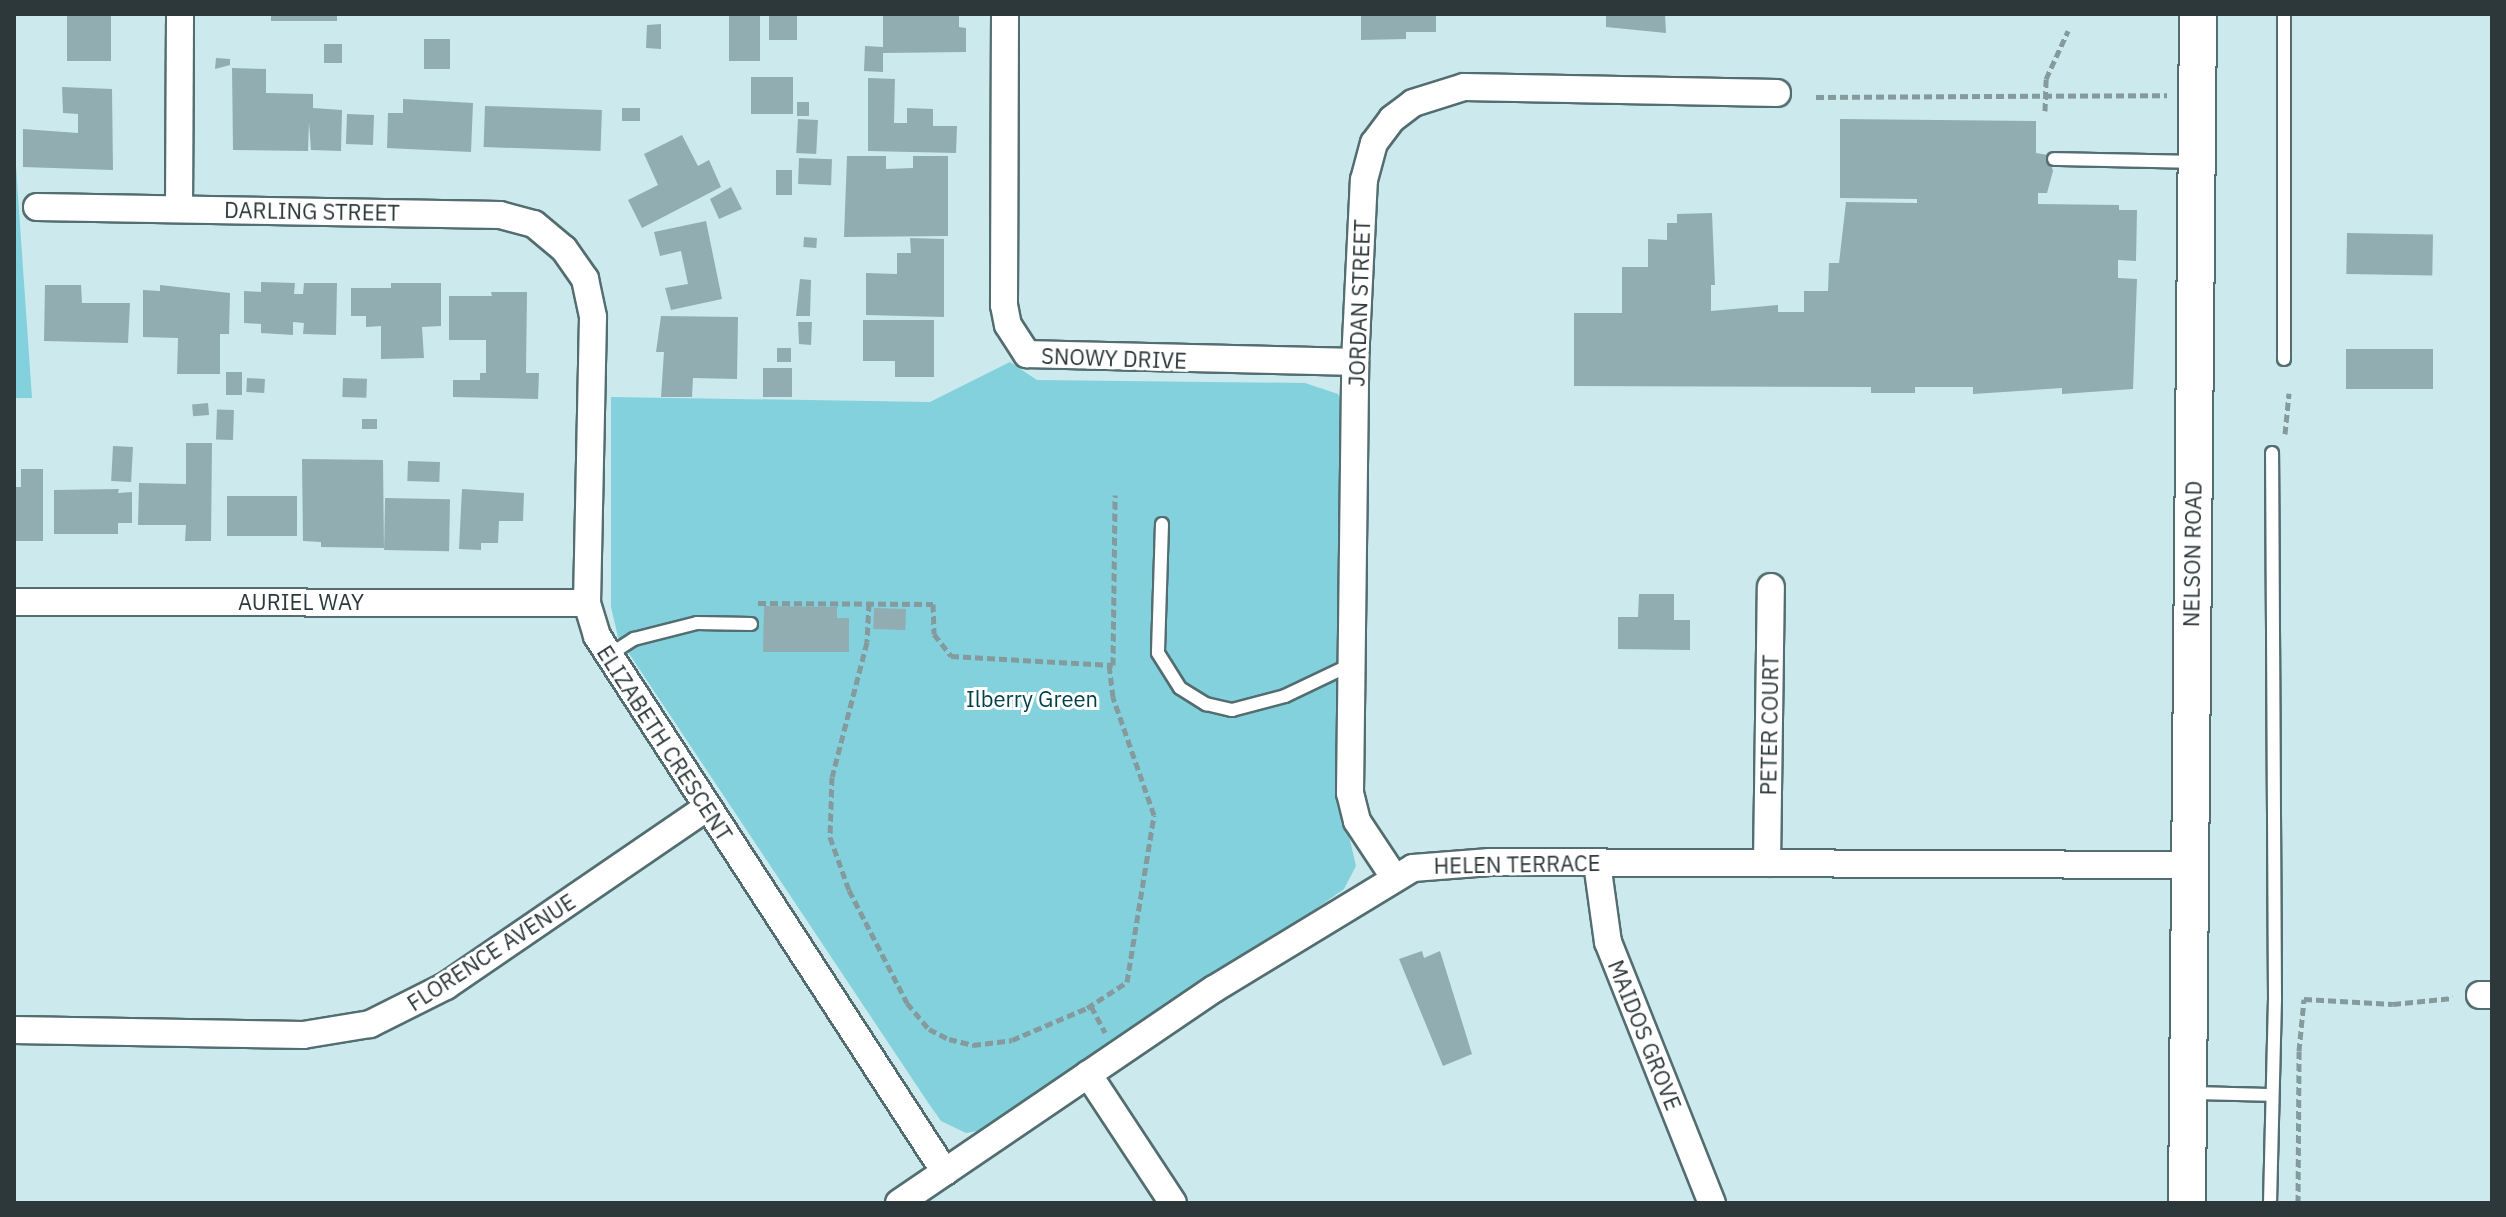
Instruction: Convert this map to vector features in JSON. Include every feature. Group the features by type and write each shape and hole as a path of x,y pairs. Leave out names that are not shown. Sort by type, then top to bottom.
{"main road":[{"name":"NELSON ROAD","path":"2187,1203 2198,14"}],"street":[{"path":"179,209 180,14"},
{"name":"SNOWY DRIVE","path":"1005,14 1004,305 1012,335 1027,354 1355,362"},
{"name":"JORDAN STREET","path":"1394,877 1351,803 1355,362 1366,166 1374,143 1400,111 1436,92 1479,86 1777,93"},
{"name":"DARLING STREET","path":"37,207 515,216 534,224 571,258"},
{"name":"ELIZABETH CRESCENT","path":"571,258 588,288 593,317 587,603 607,656 945,1172"},
{"name":"PETER COURT","path":"1767,863 1771,587"},
{"name":"AURIEL WAY","path":"14,602 587,603"},
{"name":"FLORENCE AVENUE","path":"14,1030 303,1035 370,1024 446,986 706,808"},
{"name":"HELEN TERRACE","path":"899,1203 1088,1074 1394,877 1443,863 2188,865"},
{"name":"MAIDOS GROVE","path":"1597,863 1597,894 1608,942 1712,1203"},
{"path":"1088,1074 1173,1203"}],"lane":[{"path":"2284,14 2284,359"},
{"path":"2054,159 2196,162"},
{"path":"2270,1203 2272,453"},
{"path":"1162,524 1158,653 1180,688 1206,704 1232,710 1285,696 1352,664"},
{"path":"607,656 634,639 697,623 751,624"},
{"path":"2188,1093 2272,1095"}],"path":[{"path":"2045,111 2046,79 2068,31"},
{"path":"1816,97 2168,95"},
{"path":"2285,434 2289,393"},
{"path":"869,603 867,642 854,676 827,814 836,860 889,972 929,1029 973,1045 1012,1040 1117,992 1131,971 1154,815 1113,697 1109,665 1115,495"},
{"path":"747,604 933,604 934,634 951,656 1109,665"},
{"path":"2296,1000 2393,1004 2478,995"},
{"path":"2298,1203 2299,1051 2304,999"},
{"path":"1091,1006 1108,1037"}],"green space":[{"path":"14,134 18,196 32,398 14,398"},
{"name":"Ilberry Green","path":"1010,362 1037,380 1305,383 1338,394 1342,402 1345,819 1356,866 1344,889 1303,918 983,1130 966,1133 941,1121 929,1104 618,637 611,607 611,397 930,402"}],"building":[{"path":"67,14 111,14 111,61 67,61"},
{"path":"271,14 337,14 337,21 271,21"},
{"path":"729,14 760,14 760,61 729,61"},
{"path":"769,14 797,14 797,40 769,40"},
{"path":"883,14 959,14 959,27 966,28 966,52 883,53 883,72 864,71 865,46 883,47"},
{"path":"1361,14 1436,14 1436,32 1406,32 1406,39 1361,40"},
{"path":"1606,14 1665,14 1666,33 1606,27"},
{"path":"661,24 661,49 646,48 647,25"},
{"path":"424,39 450,39 450,69 424,69"},
{"path":"324,44 342,44 342,63 324,63"},
{"path":"216,58 230,59 230,65 215,69"},
{"path":"232,68 266,69 266,93 313,94 313,108 342,110 341,151 311,150 309,122 308,151 233,150"},
{"path":"751,77 793,77 793,114 751,114"},
{"path":"868,78 895,79 894,123 907,123 907,108 933,109 933,126 957,126 956,153 868,151"},
{"path":"62,87 112,89 113,170 23,167 23,129 78,133 78,114 63,113"},
{"path":"403,99 473,103 471,152 387,148 388,113 403,113"},
{"path":"797,102 809,102 809,116 797,116"},
{"path":"485,106 602,110 600,151 484,147"},
{"path":"622,108 640,108 640,121 622,121"},
{"path":"347,114 374,115 373,145 346,144"},
{"path":"798,119 818,120 816,154 796,153"},
{"path":"1840,119 2036,121 2036,153 2048,155 2053,171 2047,193 2038,193 2038,204 2119,205 2119,210 2137,210 2136,261 2118,260 2118,278 2137,279 2133,389 2062,394 2062,388 1973,394 1973,387 1915,387 1915,393 1871,393 1871,387 1574,386 1574,313 1622,313 1622,267 1648,267 1648,239 1667,240 1667,223 1677,223 1677,214 1712,213 1715,285 1711,285 1711,311 1778,305 1778,312 1804,312 1804,291 1828,291 1829,263 1839,263 1846,202 1917,203 1917,199 1840,198"},
{"path":"682,135 698,166 709,160 721,187 642,228 628,200 658,185 644,154"},
{"path":"847,156 886,156 886,169 913,168 913,156 948,156 948,236 844,237"},
{"path":"799,158 832,159 831,185 798,184"},
{"path":"776,170 792,170 792,195 776,195"},
{"path":"731,187 742,209 719,219 710,199"},
{"path":"706,221 722,299 671,310 665,288 688,284 681,251 660,256 654,232"},
{"path":"2347,233 2433,235 2432,275 2346,274"},
{"path":"804,237 817,238 816,248 803,247"},
{"path":"910,238 944,239 944,317 866,315 866,273 897,274 897,253 911,253"},
{"path":"800,279 811,280 810,316 796,316"},
{"path":"261,282 295,283 294,294 303,294 304,283 337,283 336,335 303,334 304,323 293,322 293,335 261,333 261,324 244,323 244,291 261,292"},
{"path":"391,283 441,283 441,326 422,327 424,358 381,359 381,326 366,327 366,316 351,316 351,288 391,288"},
{"path":"45,285 81,285 82,303 130,303 128,343 44,341"},
{"path":"160,285 230,293 229,334 220,334 220,374 177,374 178,338 143,337 143,290 160,291"},
{"path":"491,292 527,292 526,373 539,373 538,399 453,397 453,380 480,380 480,373 486,373 486,340 449,340 449,296 492,296"},
{"path":"661,316 738,317 737,379 693,378 692,397 661,397 664,352 656,352"},
{"path":"863,320 934,320 934,377 895,377 895,361 863,361"},
{"path":"798,322 812,322 811,345 799,344"},
{"path":"777,348 791,348 791,362 777,362"},
{"path":"2346,349 2433,349 2433,389 2346,389"},
{"path":"763,368 792,368 792,397 763,397"},
{"path":"226,372 242,372 242,395 226,395"},
{"path":"247,378 265,379 264,393 246,392"},
{"path":"343,378 367,379 366,398 342,397"},
{"path":"208,403 209,415 193,416 192,404"},
{"path":"217,409 234,410 233,440 216,439"},
{"path":"362,419 377,419 377,429 362,429"},
{"path":"186,443 212,443 211,541 185,541 186,525 138,525 139,483 186,484"},
{"path":"113,446 133,447 131,482 111,481"},
{"path":"302,459 383,460 384,548 321,547 321,542 303,541"},
{"path":"408,461 440,462 439,482 407,481"},
{"path":"21,469 43,469 43,541 14,541 14,487 21,487"},
{"path":"119,489 118,493 132,492 132,523 118,523 118,534 54,534 54,490"},
{"path":"462,489 524,493 523,521 499,521 498,543 481,543 481,550 459,549"},
{"path":"227,496 297,496 297,536 227,536"},
{"path":"385,498 450,499 449,551 384,550"},
{"path":"1639,594 1674,594 1674,620 1690,620 1690,650 1618,649 1618,617 1638,617"},
{"path":"764,606 837,607 837,618 849,618 849,652 763,652"},
{"path":"874,608 906,609 905,630 873,629"},
{"path":"1422,951 1424,958 1440,951 1472,1054 1443,1066 1399,959"}]}
